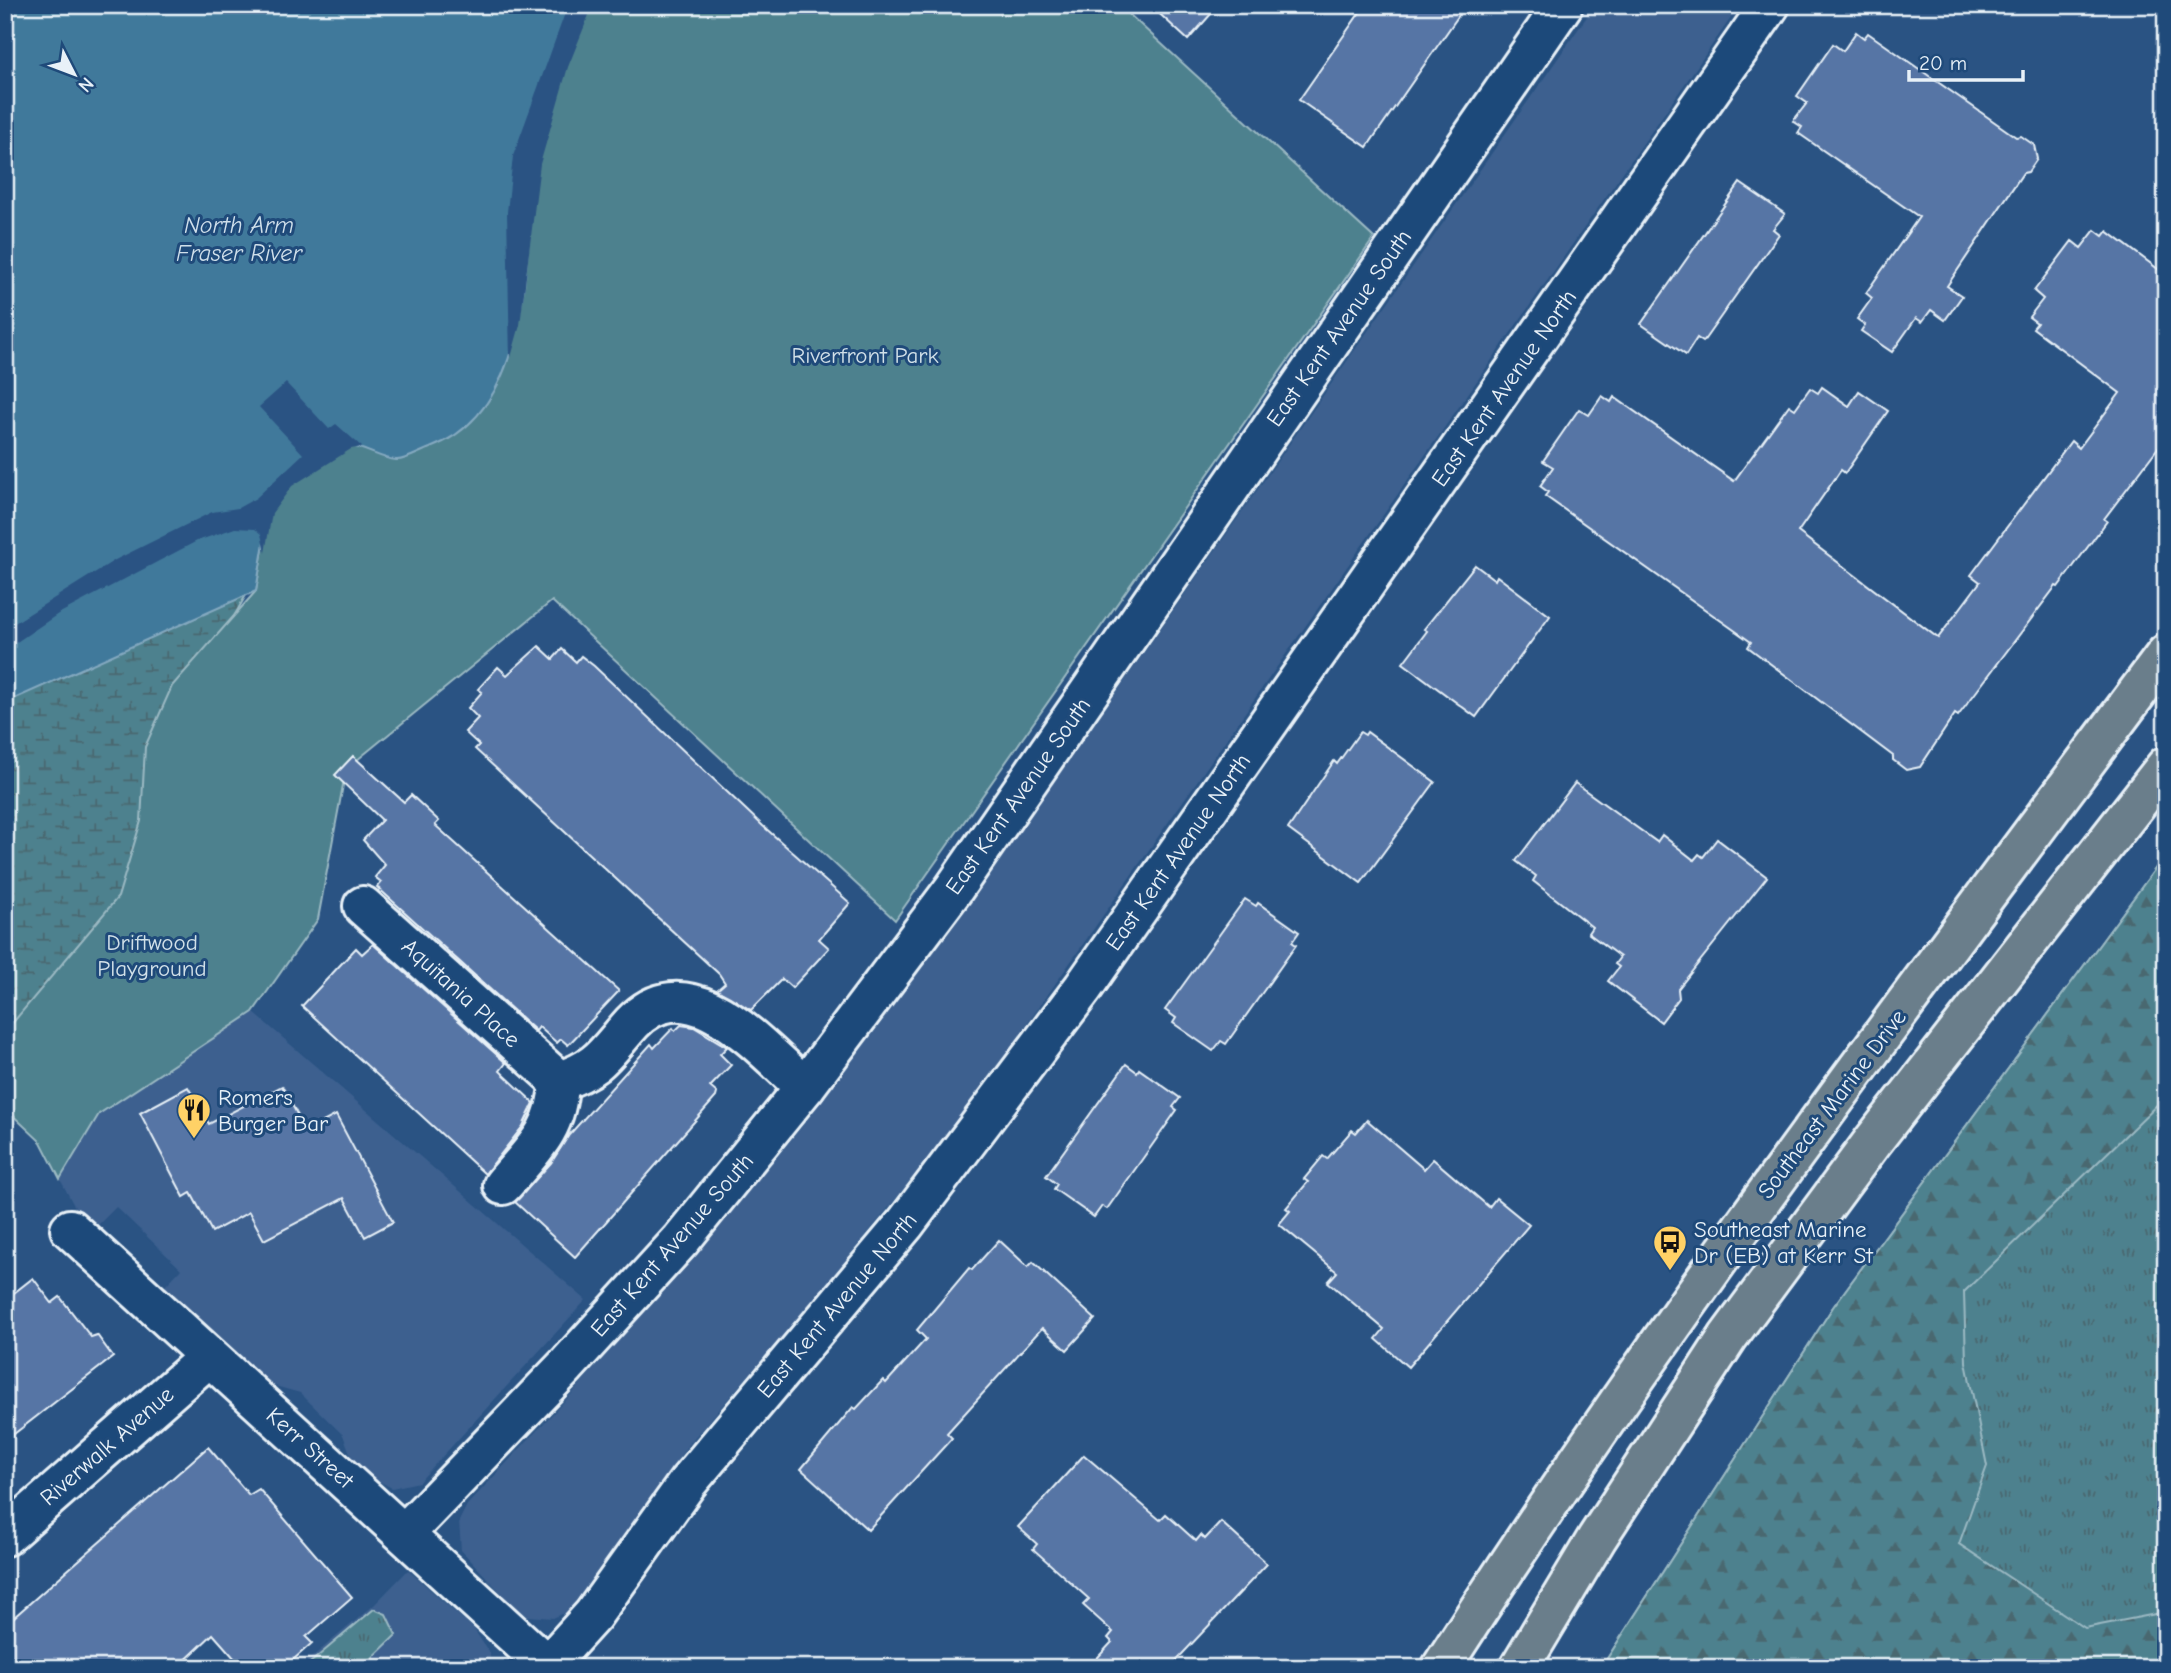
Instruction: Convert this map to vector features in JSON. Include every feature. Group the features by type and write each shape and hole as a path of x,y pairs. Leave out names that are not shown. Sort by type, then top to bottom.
{"main road":[{"name":"Southeast Marine Drive","path":"1441,1668 1500,1575 1731,1239 2166,654"},
{"path":"1519,1668 1597,1538 1728,1336 1873,1141 2166,766"}],"street":[{"name":"East Kent Avenue South","path":"405,1533 557,1376 672,1250 805,1087 953,890 1563,5"},
{"name":"East Kent Avenue North","path":"548,1667 593,1615 688,1482 913,1214 1083,988 1770,5"},
{"name":"Aquitania Place","path":"363,906 559,1080"},
{"path":"503,1185 543,1139 558,1105 559,1080 583,1073 612,1050 634,1021 660,1004 688,1002 713,1010 739,1028 805,1087"},
{"name":"Kerr Street","path":"70,1229 405,1533 548,1667"},
{"name":"Riverwalk Avenue","path":"5,1536 209,1357"}],"shaded area":[{"path":"1595,5 1740,5 995,1070 902,1191 801,1315 688,1445 577,1602 569,1611 553,1618 527,1616 512,1605 461,1550 459,1521 467,1505 574,1391 707,1240 800,1129 881,1023 1010,845"},
{"path":"253,1012 586,1300 419,1482 392,1488 365,1474 353,1461 343,1435 300,1393 268,1384 208,1327 182,1310 165,1291 166,1285 181,1269 116,1207 95,1228 80,1217 60,1179 98,1114"},
{"path":"408,1570 474,1629 490,1654 490,1668 299,1668 374,1605"}],"green space":[{"name":"Riverfront Park","path":"589,5 1119,5 1374,238 895,920 552,601 346,769 318,919 253,1012 99,1114 60,1179 41,1142 5,1108 5,1032 118,897 141,821 145,747 172,686 256,591 269,512 289,484 351,446 362,447 537,164 565,66"},
{"path":"261,534 267,558 224,634 128,898 5,1045 5,650"},
{"path":"2166,854 2166,1668 1601,1668 1833,1307"},
{"path":"2166,854 2166,1096 1964,1292 1966,1362 1987,1466 1959,1544 2085,1628 2166,1612 2166,1668 1601,1668 1833,1307"},
{"path":"374,1609 386,1614 396,1635 362,1668 304,1668"}],"water":[{"name":"North Arm Fraser River","path":"5,5 589,5 558,84 546,125 537,166 517,326 506,366 489,400 464,428 413,456 400,460 390,459 350,446 289,484 269,512 256,591 5,703"}],"pier":[{"path":"568,5 593,5 568,67 540,164 520,325 510,361 507,212 513,156"},
{"path":"286,383 329,429 336,424 362,447 351,449 292,486 272,513 265,553 261,534 255,529 235,528 197,541 58,614 5,650 5,629 115,560 212,512 238,508 256,498 303,454 259,407"}],"building":[{"path":"1150,5 1219,5 1188,40"},
{"path":"1365,5 1466,5 1367,147 1299,100"},
{"path":"1856,32 1864,38 1868,33 2016,137 2021,136 2034,145 2037,159 2028,172 2023,173 1947,286 1962,296 1945,320 1931,310 1922,322 1916,318 1892,352 1861,331 1865,325 1857,319 1872,298 1866,293 1919,217 1798,133 1802,127 1793,121 1807,103 1797,96 1833,44 1843,51"},
{"path":"1740,183 1785,214 1773,229 1779,234 1703,342 1697,338 1686,355 1641,324"},
{"path":"2095,230 2103,236 2107,231 2166,275 2166,437 2104,519 2107,521 2058,587 2056,586 1958,716 1955,714 1920,767 1906,770 1893,760 1893,756 1748,647 1751,642 1545,496 1548,492 1540,486 1553,467 1543,461 1579,409 1589,415 1602,396 1611,402 1614,397 1734,481 1789,405 1795,409 1810,388 1818,393 1822,387 1849,406 1859,391 1888,411 1845,473 1841,470 1798,532 1938,638 1980,582 1971,575 2071,441 2079,448 2120,393 2033,328 2037,323 2029,317 2043,299 2034,291 2072,241 2081,248"},
{"path":"1475,565 1495,580 1497,576 1550,616 1476,717 1403,663 1427,631 1424,629"},
{"path":"539,646 553,659 562,649 576,662 581,656 594,666 763,826 850,903 819,939 829,948 792,988 782,979 751,1010 717,990 725,983 719,974 475,749 479,745 465,732 478,718 468,708 482,692 478,689 498,667 507,675"},
{"path":"1360,732 1365,735 1367,732 1435,782 1361,883 1288,829 1334,761 1337,764"},
{"path":"353,756 404,802 411,795 439,821 435,825 619,991 568,1045 561,1039 557,1043 539,1027 536,1031 377,887 381,882 375,877 385,865 363,840 382,820 335,775"},
{"path":"1575,783 1657,842 1662,835 1694,860 1699,854 1703,857 1717,839 1767,877 1678,989 1679,998 1661,1022 1608,981 1619,967 1615,964 1620,957 1588,933 1592,927 1533,881 1536,876 1516,861"},
{"path":"1245,899 1256,906 1258,903 1299,932 1292,942 1296,945 1226,1044 1221,1041 1213,1051 1173,1023 1176,1018 1165,1010"},
{"path":"373,944 506,1063 500,1071 534,1103 523,1126 485,1174 302,1006 356,948 362,954"},
{"path":"681,1025 694,1027 727,1047 720,1054 731,1065 710,1087 717,1093 716,1097 575,1257 515,1202 551,1163 569,1135 651,1044 654,1048 673,1028 675,1031"},
{"path":"1126,1064 1137,1072 1139,1069 1180,1098 1173,1107 1177,1110 1107,1209 1102,1206 1094,1217 1054,1189 1057,1184 1046,1176"},
{"path":"282,1086 306,1131 336,1115 393,1222 365,1237 344,1198 264,1240 249,1212 212,1232 191,1193 184,1197 140,1113 188,1087 209,1124"},
{"path":"1367,1120 1424,1169 1433,1159 1489,1207 1496,1198 1529,1225 1408,1367 1376,1339 1384,1329 1328,1282 1337,1272 1279,1224 1290,1211 1286,1208 1308,1182 1304,1179 1323,1156 1327,1159 1352,1130 1356,1133"},
{"path":"999,1240 1028,1267 1033,1262 1095,1319 1067,1350 1042,1328 947,1433 952,1438 868,1530 801,1469 853,1407 856,1409 883,1380 886,1383 926,1339 917,1330 969,1268 972,1270"},
{"path":"33,1278 52,1303 60,1297 91,1337 97,1335 113,1357 5,1441 5,1300"},
{"path":"208,1447 249,1495 259,1489 352,1597 306,1637 312,1643 284,1668 243,1668 213,1634 177,1668 5,1668 5,1625"},
{"path":"1084,1455 1160,1520 1166,1514 1196,1541 1201,1535 1205,1539 1221,1522 1267,1564 1169,1668 1088,1668 1112,1642 1108,1638 1113,1632 1083,1605 1089,1599 1033,1549 1037,1544 1018,1527"}],"place":[{"name":"Romers Burger Bar","path":"194,1140"},
{"name":"Southeast Marine Dr (EB) at Kerr St","path":"1670,1272"}],"park label":[{"name":"Driftwood Playground","path":"152,955"}]}
